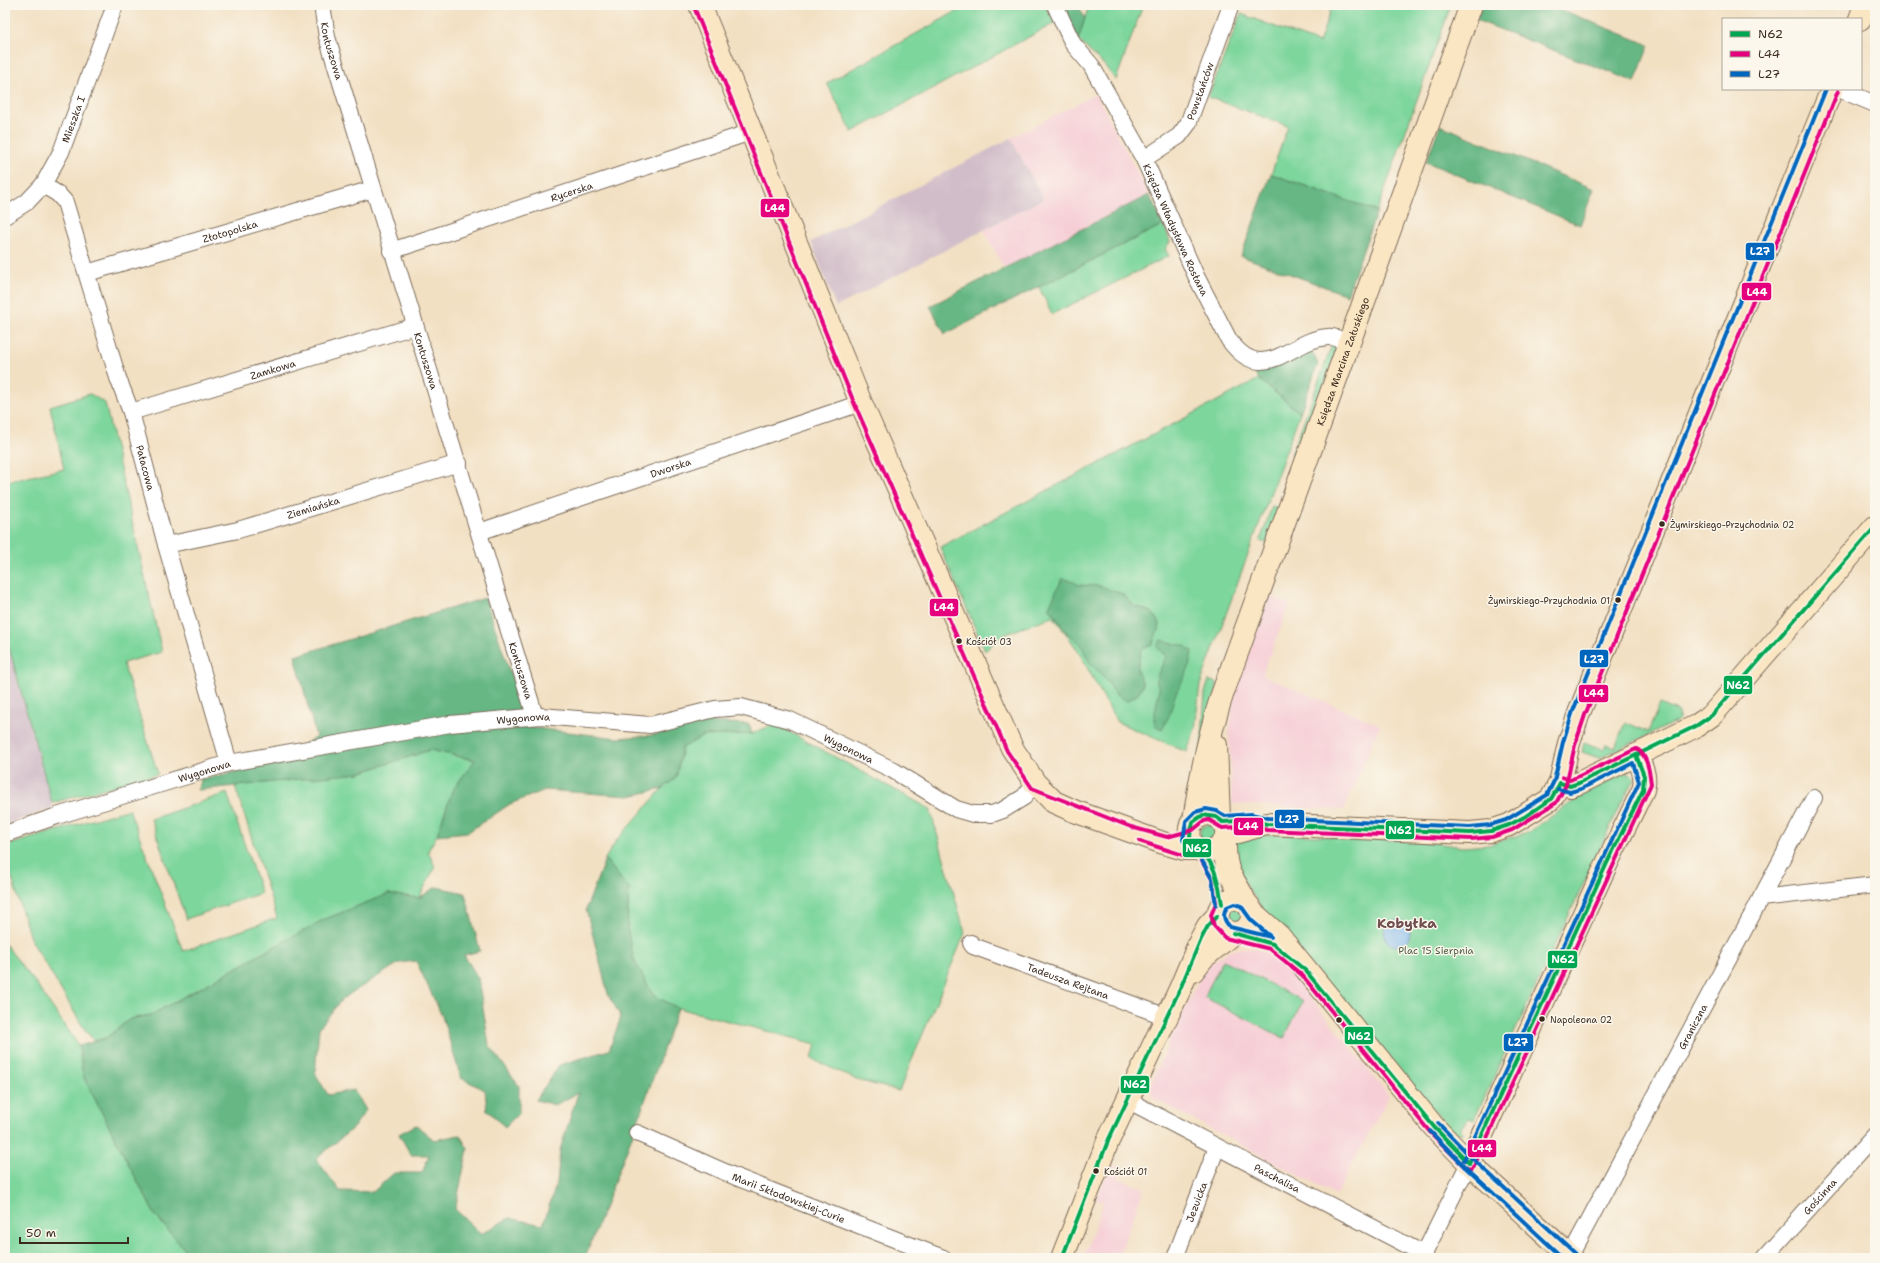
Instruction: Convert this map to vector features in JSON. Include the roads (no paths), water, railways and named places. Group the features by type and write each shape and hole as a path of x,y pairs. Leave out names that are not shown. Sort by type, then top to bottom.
{"street":[{"name":"Mieszka I","path":"5,216 27,202 43,185 61,152 115,5"},
{"name":"Kontuszowa","path":"322,5 327,37 391,251 459,463 536,716"},
{"path":"700,5 861,403 1030,790 1074,811 1184,850 1211,852 1219,848 1223,829"},
{"name":"Księdza Władysława Rosłana","path":"1054,5 1073,44 1091,65 1144,159 1197,278 1234,348 1249,358 1259,361 1277,358 1317,339 1330,337 1349,344"},
{"name":"Powstańców","path":"1144,159 1179,136 1188,124 1231,5"},
{"name":"Księdza Marcina Załuskiego","path":"1192,822 1199,784 1215,717 1471,5"},
{"path":"1860,18 1865,5"},
{"path":"1223,829 1251,820 1267,824 1417,832 1470,833 1491,831 1509,825 1526,816 1551,799 1560,783 1569,743 1579,713 1763,255 1832,90"},
{"path":"1841,90 1875,104"},
{"name":"Rycerska","path":"391,251 751,132"},
{"name":"Pałacowa","path":"43,185 58,194 65,202 118,378 131,412 166,545 229,763"},
{"name":"Złotopolska","path":"87,273 373,189"},
{"name":"Zamkowa","path":"131,412 415,326"},
{"name":"Dworska","path":"479,532 861,403"},
{"name":"Ziemiańska","path":"166,545 238,530 459,463"},
{"path":"1560,783 1570,786 1579,783 1696,726 1712,715 1875,526"},
{"name":"Wygonowa","path":"5,834 57,816 229,763 450,724 536,716 650,725 715,709 741,707 790,720 891,769 956,809 973,814 992,814 1014,805 1030,790"},
{"name":"Księdza Marcina Załuskiego","path":"1215,717 1225,858 1230,872 1249,907"},
{"path":"1424,1257 1608,861 1643,790 1645,777 1636,755"},
{"path":"1030,790 1167,832 1192,822 1201,815 1210,814 1223,829"},
{"name":"Graniczna","path":"1571,1257 1814,798"},
{"path":"1192,822 1189,838 1192,844 1200,850 1218,877 1218,922 1222,928 1273,944 1306,971"},
{"path":"1761,898 1875,885"},
{"path":"1062,1258 1108,1141 1167,1017 1201,939 1219,910 1231,898 1238,898 1279,936 1434,1127 1468,1163 1571,1257"},
{"path":"1180,988 1203,958 1235,933 1244,931 1250,925 1249,907"},
{"name":"Tadeusza Rejtana","path":"971,943 974,946 1167,1017"},
{"name":"Paschalisa","path":"1127,1100 1217,1146 1424,1257"},
{"name":"Marii Skłodowskiej-Curie","path":"637,1133 736,1177 943,1258"},
{"name":"Gościnna","path":"1764,1258 1875,1135"},
{"name":"Jezuicka","path":"1175,1258 1217,1146"}],"water":[{"path":"1397,920 1406,924 1410,933 1406,942 1397,946 1388,942 1384,933 1388,924"}],"place":[{"name":"Żymirskiego-Przychodnia 02","path":"1662,524"},
{"name":"Żymirskiego-Przychodnia 01","path":"1618,600"},
{"name":"Kościół 03","path":"959,641"},
{"name":"Napoleona 02","path":"1542,1019"},
{"name":"Kościół 01","path":"1096,1171"}],"district":[{"name":"Kobyłka","path":"1407,923"}],"park label":[{"name":"Plac 15 Sierpnia","path":"1436,950"}]}
